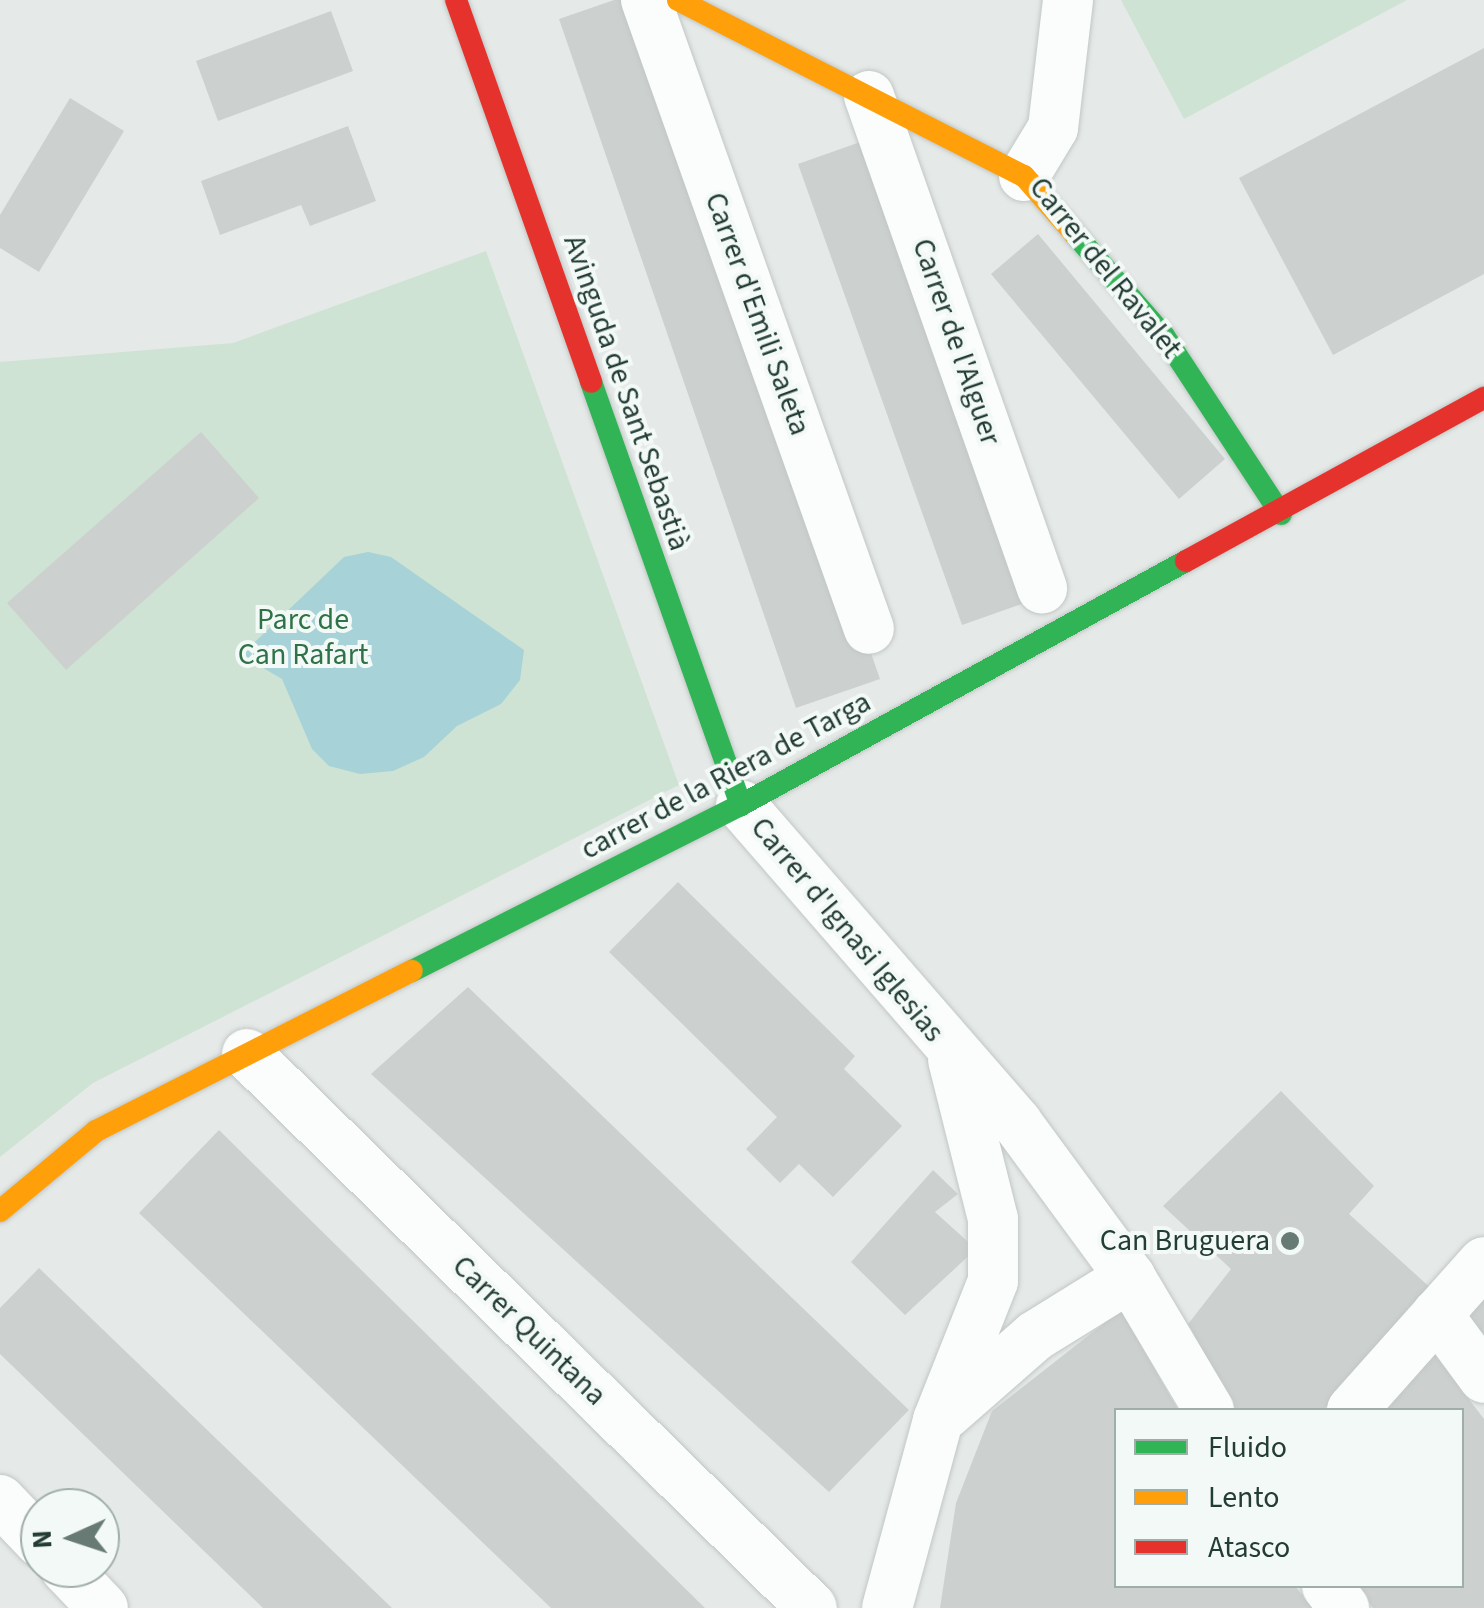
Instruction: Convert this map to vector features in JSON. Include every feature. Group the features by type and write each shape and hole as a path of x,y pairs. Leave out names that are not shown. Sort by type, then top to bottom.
{"street":[{"name":"Avinguda de Sant Sebastià","path":"456,0 741,805"},
{"name":"Carrer d'Emili Saleta","path":"646,0 870,629"},
{"path":"678,0 1024,176"},
{"name":"Carrer del Ravalet","path":"1068,0 1054,128 1024,176 1164,336 1280,514"},
{"name":"Carrer de l'Alguer","path":"869,96 1042,588"},
{"name":"carrer de la Riera de Targa","path":"0,1211 96,1132 741,805 1280,514 1484,398"},
{"name":"Carrer d'Ignasi Iglesias","path":"741,805 952,1055 1017,1123 1130,1277 1209,1408"},
{"name":"Carrer Quintana","path":"246,1054 812,1608"},
{"name":"Carrer d'Ignasi Iglesias","path":"938,1420 993,1281 993,1219 952,1055"},
{"path":"1354,1408 1484,1262"},
{"path":"888,1608 938,1420 1035,1336 1130,1277"},
{"path":"1437,1314 1484,1378"},
{"path":"0,1500 20,1521"},
{"path":"84,1588 103,1608"},
{"path":"1329,1588 1344,1608"}],"green space":[{"path":"1121,0 1407,0 1184,119"},
{"name":"Parc de Can Rafart","path":"486,251 679,785 93,1083 0,1157 0,362 233,343"}],"water":[{"path":"368,552 391,557 524,650 520,680 501,704 457,726 424,757 393,771 360,774 329,766 312,749 282,679 241,655 344,557"}],"building":[{"path":"614,0 645,0 880,679 796,708 559,19"},
{"path":"331,11 353,71 218,121 196,61"},
{"path":"1484,48 1484,274 1333,355 1239,178"},
{"path":"70,98 124,131 39,272 0,248 0,215"},
{"path":"348,126 376,201 310,226 301,205 220,235 201,181"},
{"path":"880,135 1044,596 962,625 798,164"},
{"path":"1038,234 1225,459 1179,499 991,274"},
{"path":"201,432 259,498 66,670 7,603"},
{"path":"678,882 855,1056 844,1069 902,1126 833,1197 799,1164 780,1183 746,1149 777,1117 609,952"},
{"path":"468,987 909,1410 829,1492 371,1074"},
{"name":"Can Bruguera","path":"1281,1091 1374,1186 1349,1214 1434,1291 1325,1408 1234,1408 1188,1324 1231,1269 1163,1206"},
{"path":"219,1130 705,1608 551,1608 139,1213"},
{"path":"933,1170 958,1194 935,1212 976,1249 905,1315 851,1262"},
{"path":"39,1268 392,1608 263,1608 0,1354 0,1308"},
{"path":"1484,1292 1484,1360 1457,1325"},
{"path":"1121,1310 1177,1408 1114,1408 1114,1588 1297,1588 1313,1608 940,1608 956,1503 992,1411"},
{"path":"1432,1351 1484,1419 1484,1608 1373,1608 1358,1588 1464,1588 1464,1408 1388,1408"}],"traffic: fast":[{"path":"1074,233 1164,336 1281,514"},
{"path":"591,382 741,805"},
{"path":"412,971 741,805 1186,561"}],"traffic: slow":[{"path":"678,0 1024,176 1074,233"},
{"path":"0,1211 96,1131 412,971"}],"traffic: jam":[{"path":"456,0 591,382"},
{"path":"1186,561 1484,398"}],"place":[{"name":"Can Bruguera","path":"1290,1241"}]}
